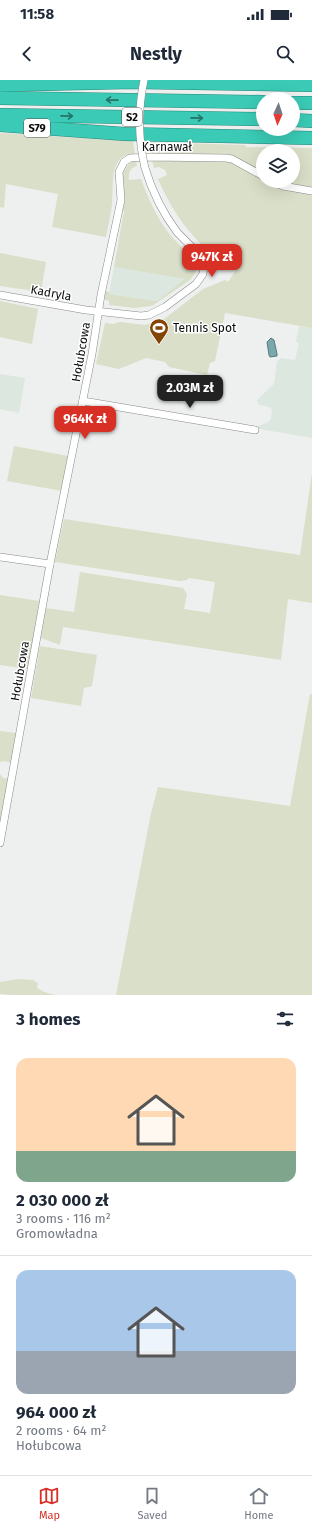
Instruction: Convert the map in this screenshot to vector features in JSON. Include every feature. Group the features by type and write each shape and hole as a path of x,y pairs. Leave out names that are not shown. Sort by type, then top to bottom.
{"highway":[{"path":"0,85 132,82 312,85"},
{"name":"S2","path":"0,98 256,102"},
{"path":"300,103 312,103"},
{"name":"S2","path":"0,115 256,120"},
{"path":"300,120 312,120"},
{"name":"S79","path":"0,126 132,134 312,138"}],"street":[{"name":"Hołubcowa","path":"0,843 50,564 100,310 141,316 155,313 196,284 205,268 203,259 177,232 166,216 157,200 145,168 140,143 139,125 140,105 144,80"},
{"name":"Karnawał","path":"100,310 101,295 121,200 119,172 126,159 150,157 226,158 232,159 256,172"},
{"path":"295,188 312,191"},
{"name":"Kadryla","path":"0,295 80,309 100,310"},
{"path":"83,401 254,430"},
{"path":"0,557 50,564"}],"shaded area":[{"path":"114,267 185,279 157,301 109,294"},
{"path":"299,326 312,328 312,438 254,428 268,422 271,419 272,410 270,407 259,405 257,400 274,384 277,362 281,358 295,360 299,343 296,342"},
{"path":"0,374 25,378 19,413 0,409"}],"green space":[{"path":"0,133 133,141 135,154 126,155 120,159 114,172 112,208 106,237 52,227 58,194 6,184 4,208 0,207"},
{"path":"150,142 245,145 246,147 256,147 256,170 233,158 151,154"},
{"path":"300,148 312,148 312,189 300,187"},
{"path":"136,160 137,166 130,171 129,180 141,179 146,193 160,220 174,240 196,262 196,267 190,280 152,306 135,308 109,305 109,301 104,299 104,291 109,292 109,294 157,301 185,279 114,267 124,211 121,211 121,182 126,168 130,163"},
{"path":"152,160 231,162 256,176 256,188 277,188 312,195 312,328 225,313 215,361 210,363 207,375 169,367 165,362 146,358 119,369 96,364 105,323 113,324 120,322 145,325 164,319 203,289 225,280 228,282 236,270 216,256 195,238 174,210 158,179 167,175 165,170 159,167 154,168"},
{"path":"0,253 46,262 41,292 0,286"},
{"path":"0,301 38,309 32,344 0,337"},
{"path":"14,446 68,456 62,491 7,481"},
{"path":"312,473 312,603 288,599 281,660 63,627 60,645 41,638 46,608 74,612 80,572 183,588 187,594 184,609 210,613 215,582 189,578 187,580 180,581 55,562 64,519 300,555"},
{"path":"0,595 39,601 28,669 0,665"},
{"path":"40,646 97,655 92,686 84,688 81,706 31,698"},
{"path":"310,694 312,694 312,995 116,995 151,813 158,787 290,806"},
{"path":"0,731 17,733 12,763 5,761 0,762"},
{"path":"0,774 3,778 9,779 0,827"},
{"path":"19,979 33,980 38,983 37,988 55,995 0,994 0,982"}],"water":[{"path":"271,338 274,340 277,356 270,357 267,342"}],"place":[{"name":"Tennis Spot","path":"159,345"}]}
